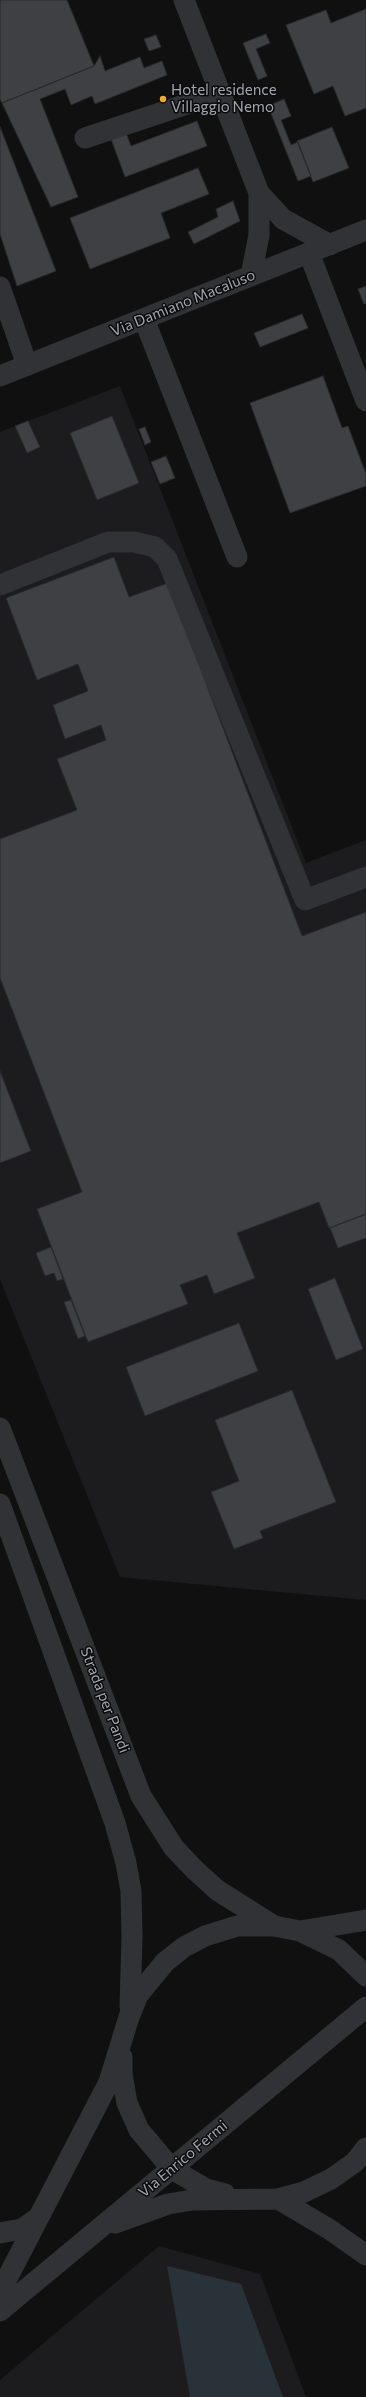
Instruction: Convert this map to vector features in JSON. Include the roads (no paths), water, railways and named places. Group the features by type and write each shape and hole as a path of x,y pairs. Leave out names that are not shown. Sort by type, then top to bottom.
{"street":[{"path":"184,0 259,193 259,235 251,276"},
{"path":"85,138 220,93"},
{"path":"259,193 283,219 330,245"},
{"name":"Via Damiano Macaluso","path":"0,376 366,230"},
{"path":"309,253 366,401"},
{"path":"0,287 27,365"},
{"path":"144,319 237,557"},
{"path":"0,585 108,542 134,542 155,547 167,559 305,900 366,877"},
{"name":"Strada per Pandi","path":"0,1428 141,1796 174,1848 196,1870 217,1890 274,1926"},
{"name":"Strada per Pandi","path":"0,1504 115,1823 126,1863 131,1891 132,1936 129,2017"},
{"path":"300,1931 366,1920"},
{"path":"23,2292 13,2294 0,2289 109,2082 123,2044 129,2017 138,1995 150,1978 184,1947 206,1936 237,1926 274,1926 300,1931 339,1950 366,1976"},
{"name":"Via Enrico Fermi","path":"0,2311 366,2007"},
{"path":"123,2044 122,2074 127,2103 139,2130 172,2169 206,2189 241,2199"},
{"path":"98,2229 168,2204 192,2200 278,2199 304,2192 331,2179 355,2162 366,2148"},
{"path":"278,2199 329,2229 366,2255"},
{"path":"0,2233 22,2229 39,2217"}],"place":[{"name":"Hotel residence Villaggio Nemo","path":"163,99"}]}
